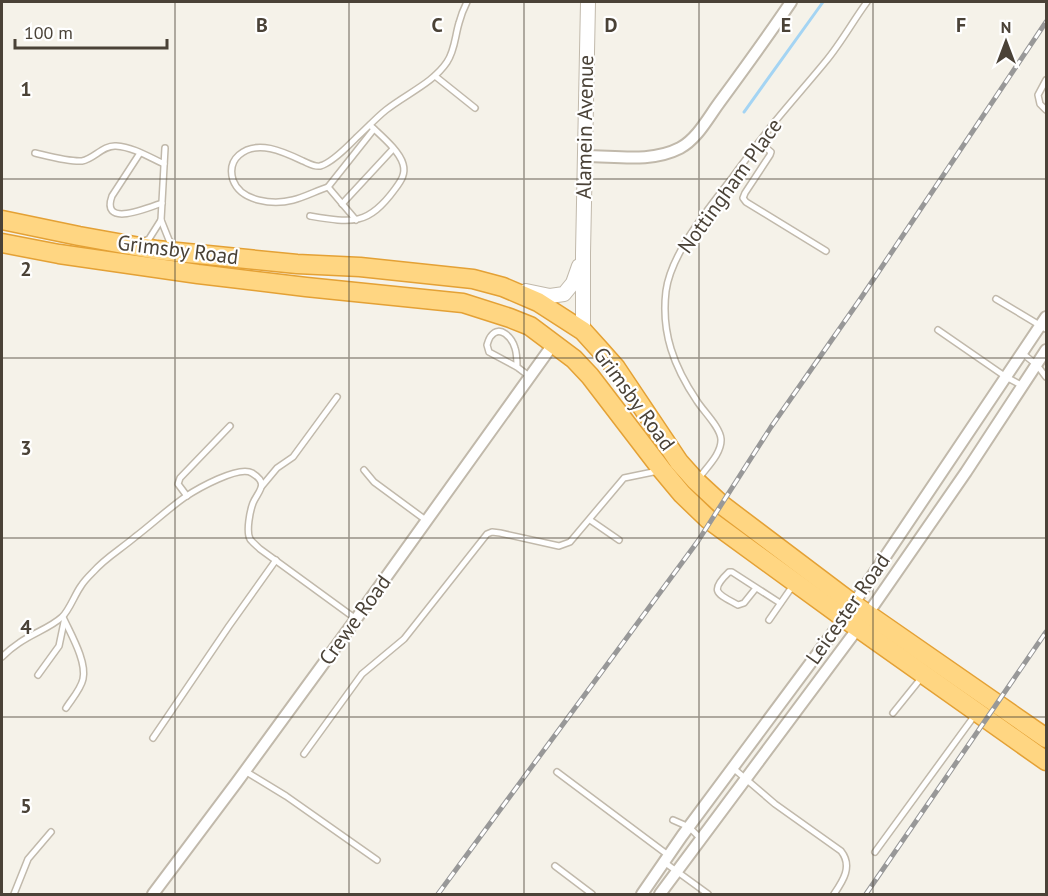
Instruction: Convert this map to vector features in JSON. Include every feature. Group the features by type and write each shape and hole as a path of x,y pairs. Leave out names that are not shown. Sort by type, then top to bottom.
{"highway":[{"name":"Grimsby Road","path":"2,220 133,246 180,252 473,279 503,287 538,302 583,331 616,368 679,462 728,510 924,674 1047,761"},
{"name":"Grimsby Road","path":"2,243 187,273 463,303 531,326 574,359 590,376 662,470 682,494 711,522 795,582 855,616 1047,738"},
{"path":"682,494 696,481"}],"street":[{"name":"Alamein Avenue","path":"583,331 588,2"},
{"path":"585,156 645,158 681,147 696,134 791,2"},
{"name":"Alamein Avenue","path":"503,287 550,296 564,294 573,283 583,253"},
{"name":"Leicester Road","path":"660,894 746,779 855,616 942,473 1022,353 1045,324"},
{"name":"Crewe Road","path":"158,893 554,343"},
{"name":"Leicester Road","path":"642,894 733,768 958,483 1047,350"},
{"path":"942,473 958,483"}],"lane":[{"path":"372,127 321,166 262,147 246,151 232,162 231,170 236,185 246,195 256,199 274,201 291,200 327,187 386,110 435,76 447,63 453,51 459,23 467,2"},
{"name":"Nottingham Place","path":"696,481 712,460 721,441 718,429 697,402 676,366 669,343 664,313 666,288 674,263 708,208 828,59 867,2"},
{"path":"435,76 476,108"},
{"path":"1047,80 1038,95 1040,104 1047,110"},
{"path":"310,216 344,220 366,218 391,195 403,175 402,162 372,127"},
{"path":"759,142 771,152 771,155 744,193 743,198 825,251"},
{"path":"35,153 83,161 108,147 115,146 131,149 164,164"},
{"path":"165,148 161,220 169,240 180,252"},
{"path":"342,204 393,149"},
{"path":"140,153 112,196 111,207 117,213 125,215 162,203"},
{"path":"327,187 356,220"},
{"path":"133,246 149,239 161,220"},
{"path":"996,299 1045,324"},
{"path":"938,330 1006,377 1023,386"},
{"path":"518,367 516,349 511,339 507,334 497,331 491,336 487,345 489,352 518,367 529,376"},
{"path":"1022,353 1047,377"},
{"path":"337,397 293,457 277,468 262,486 253,502 248,530 250,538 260,549 356,619"},
{"path":"187,496 178,484 180,478 231,426"},
{"path":"364,470 374,482 428,521"},
{"path":"304,754 362,674 404,639 487,534 500,533 559,546 570,542 624,478 662,470"},
{"path":"38,675 59,646 64,619 82,584 109,557 187,496 218,479 249,471 254,474 262,486"},
{"path":"590,520 619,540"},
{"path":"153,738 276,560"},
{"path":"756,588 744,603 738,605 716,591 729,572 732,572 780,603"},
{"path":"769,620 795,582"},
{"path":"2,657 18,643 64,619"},
{"path":"64,619 80,656 83,669 83,681 66,708"},
{"path":"893,714 924,674"},
{"path":"875,852 977,712"},
{"path":"733,768 775,804 845,856 846,874 834,894"},
{"path":"245,771 286,796 377,860"},
{"path":"557,772 708,894"},
{"path":"674,820 689,827 701,839"},
{"path":"14,894 28,859 51,832"},
{"path":"555,866 592,894"}],"waterway":[{"path":"744,112 823,2"}],"railway":[{"path":"438,894 698,541 771,427 861,298 1046,22"},
{"path":"866,894 1046,632"}]}
